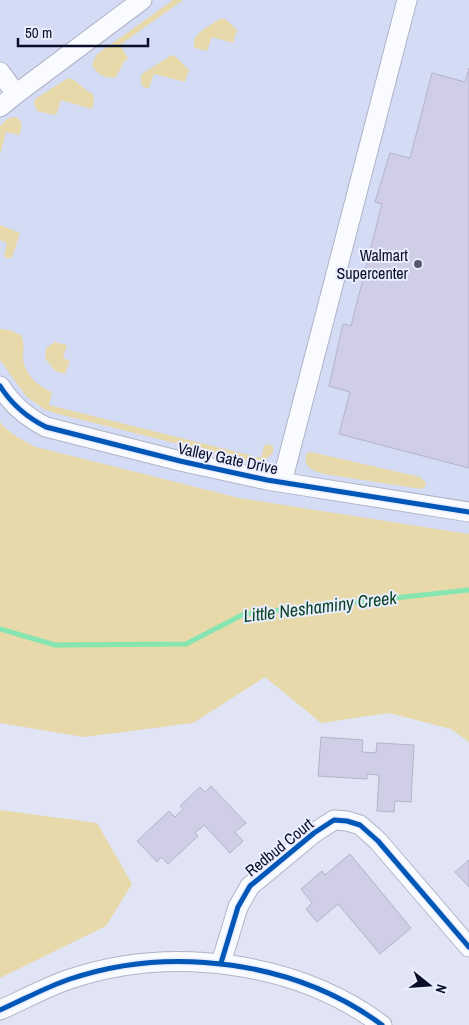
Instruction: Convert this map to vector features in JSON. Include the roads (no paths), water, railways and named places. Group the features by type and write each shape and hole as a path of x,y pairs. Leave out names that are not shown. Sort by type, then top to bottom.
{"street":[{"path":"0,108 142,0"},
{"path":"282,482 407,0"},
{"path":"0,72 16,94"},
{"name":"Valley Gate Drive","path":"0,386 18,410 33,421 46,427 180,460 282,482 469,512"},
{"name":"Redbud Court","path":"221,963 238,907 250,886 314,833 334,820 348,821 360,825 378,841 469,947"},
{"path":"0,1010 69,979 108,970 139,965 180,962 221,963 266,971 300,982 346,1002 382,1025"}],"waterway":[{"name":"Little Neshaminy Creek","path":"0,629 55,645 186,644 244,614 469,590"}],"place":[{"name":"Walmart Supercenter","path":"418,264"}]}
